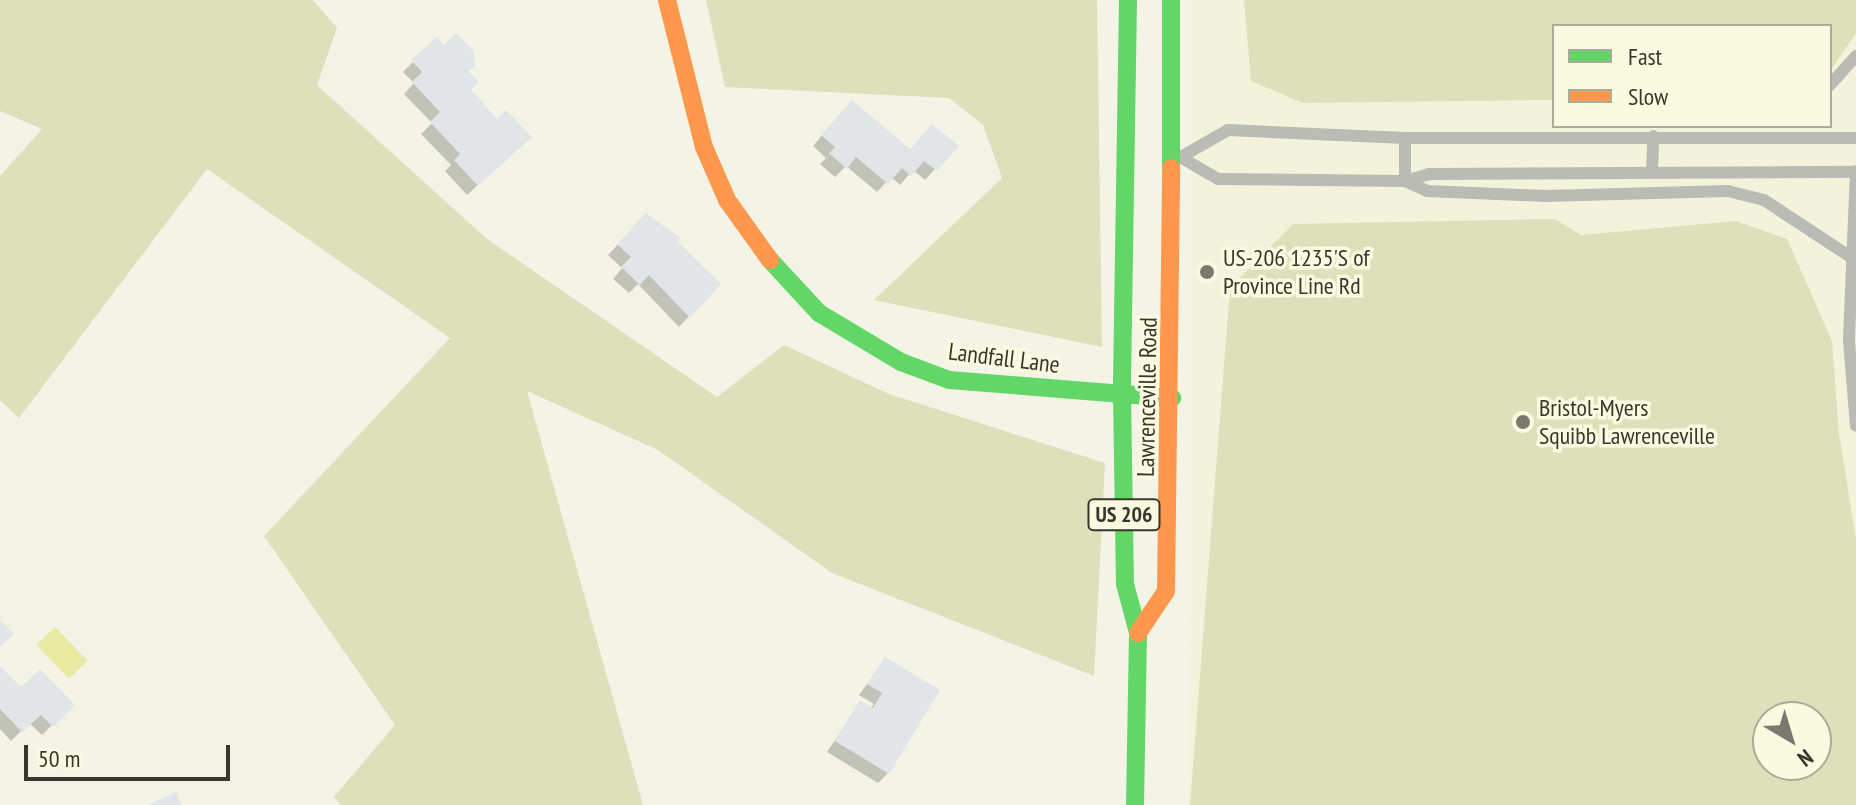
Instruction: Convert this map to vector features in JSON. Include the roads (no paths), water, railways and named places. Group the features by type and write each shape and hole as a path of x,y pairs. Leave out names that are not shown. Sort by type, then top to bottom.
{"main road":[{"name":"Landfall Lane","path":"667,0 704,147 727,200 762,253 819,313 888,355 949,380 1172,398"},
{"name":"Lawrenceville Road","path":"1128,0 1136,159 1122,395 1125,584 1138,633"},
{"name":"Lawrenceville Road","path":"1138,633 1166,591 1172,398 1171,0"},
{"name":"US 206","path":"1135,805 1138,633"}],"lane":[{"path":"1832,83 1856,56"},
{"path":"1751,136 1763,128"},
{"path":"1171,158 1228,130 1405,138 1856,138"},
{"path":"1652,172 1653,136"},
{"path":"1405,138 1405,181"},
{"path":"1171,158 1218,179 1405,181 1429,174 1856,171 1849,341 1856,426"},
{"path":"1405,181 1427,191 1495,196 1728,191 1764,200 1852,258"}],"place":[{"name":"US-206 1235'S of Province Line Rd","path":"1207,272"},
{"name":"Bristol-Myers Squibb Lawrenceville","path":"1523,422"}]}
